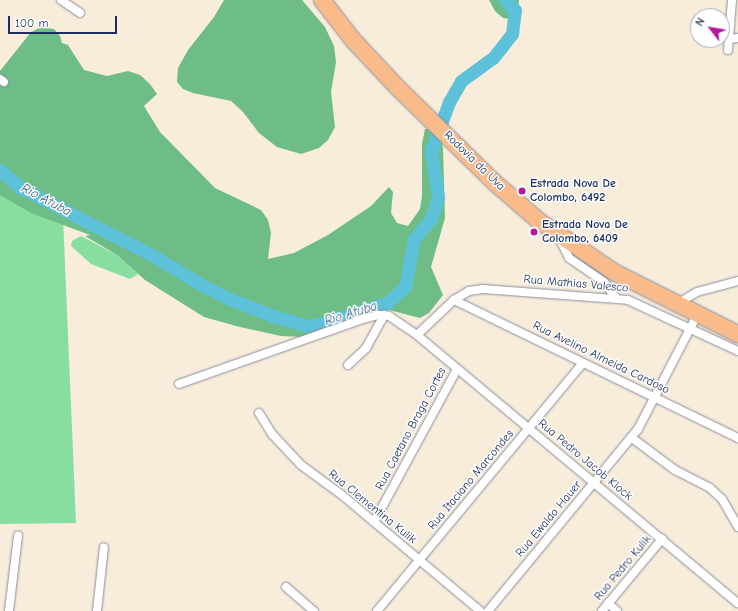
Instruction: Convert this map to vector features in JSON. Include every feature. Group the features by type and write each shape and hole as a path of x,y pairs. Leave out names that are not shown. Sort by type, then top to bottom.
{"highway":[{"name":"Rodovia da Uva","path":"322,0 353,40 449,138 522,207 556,234 608,268 676,304 694,321 738,334"}],"street":[{"path":"61,0 80,13"},
{"path":"730,26 732,0"},
{"path":"556,234 569,258 604,282 616,298"},
{"path":"676,304 697,292 738,280"},
{"name":"Rua Mathias Valesco","path":"417,335 454,300 469,291 483,289 616,298 639,303 694,321 738,351"},
{"name":"Rua Avelino Almeida Cardoso","path":"454,300 738,438"},
{"path":"348,366 366,348 384,315"},
{"path":"179,384 363,319 384,315"},
{"name":"Rua Pedro Jacob Klock","path":"384,315 395,318 417,335 738,603"},
{"name":"Rua Ewaldo Hauer","path":"488,611 632,438 656,398 694,321"},
{"name":"Rua Itaciano Marcondes","path":"377,611 584,363"},
{"name":"Rua Caetano Braga Cortes","path":"374,522 457,368"},
{"name":"Rua Clementina Kulik","path":"259,413 273,435 301,465 374,522 480,611"},
{"path":"632,438 675,470 710,488 722,499 738,527"},
{"path":"9,611 18,536"},
{"name":"Rua Pedro Kulik","path":"602,611 662,540"},
{"path":"97,611 104,547"},
{"path":"286,587 314,611"},
{"path":"608,604 617,611"}],"green space":[{"path":"224,0 302,0 325,27 334,46 336,62 331,92 335,127 328,140 319,148 301,154 277,147 259,133 243,112 231,101 193,93 183,89 177,82 178,68 188,50 214,17"},
{"path":"489,0 519,0 518,10 511,19 503,18 495,11"},
{"path":"41,27 54,29 60,36 62,43 68,45 84,70 107,76 128,71 140,75 150,84 157,94 144,106 160,132 215,188 261,210 268,220 271,233 268,259 294,253 328,235 371,206 389,187 393,192 391,213 397,223 408,226 420,209 422,196 422,144 425,129 428,129 442,143 443,149 445,218 431,267 443,295 429,313 420,318 385,309 304,337 281,336 240,327 204,317 145,280 117,255 85,236 90,235 31,213 0,195 0,71 31,32"},
{"path":"0,189 63,217 76,523 0,524"},
{"path":"81,236 117,255 138,274 130,279 91,264 71,246 72,241"}],"waterway":[{"name":"Rio Atuba","path":"0,170 21,188 152,255 200,284 230,299 273,316 308,326 328,322 387,303 405,287 414,239 431,219 438,197 431,151 449,102 461,81 493,58 512,34 515,10 505,0"}],"place":[{"name":"Estrada Nova De Colombo, 6492","path":"522,191"},
{"name":"Estrada Nova De Colombo, 6409","path":"534,232"}]}
